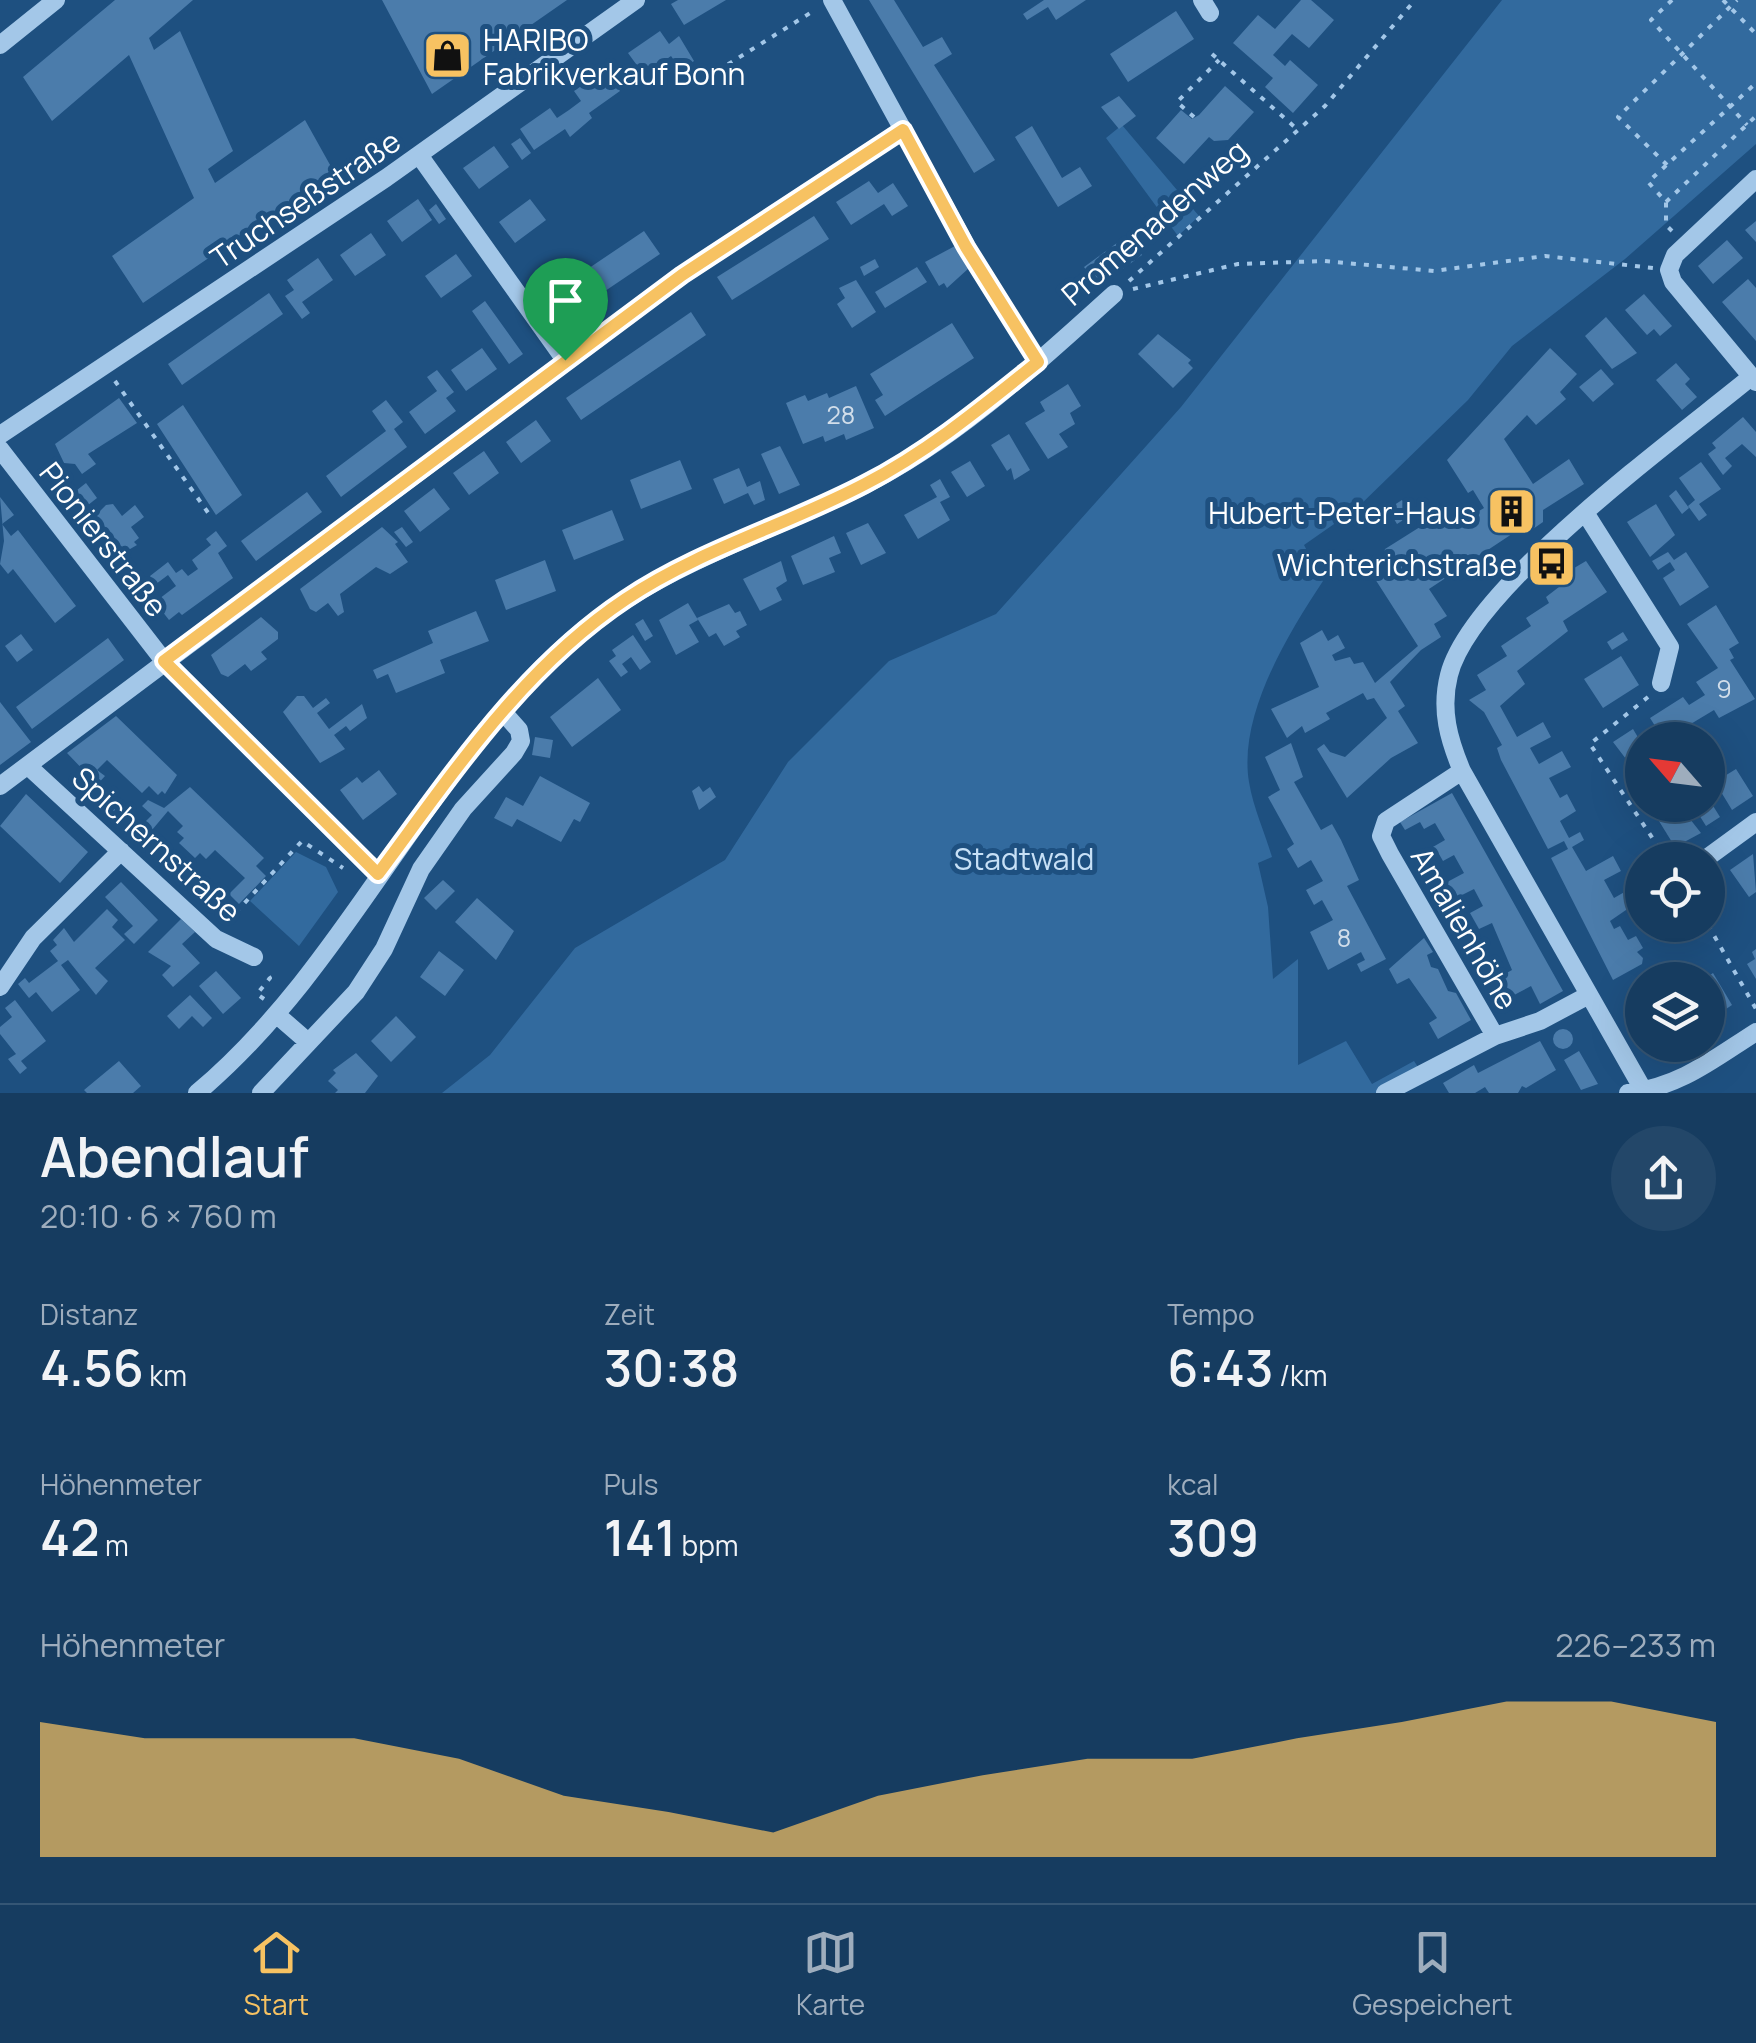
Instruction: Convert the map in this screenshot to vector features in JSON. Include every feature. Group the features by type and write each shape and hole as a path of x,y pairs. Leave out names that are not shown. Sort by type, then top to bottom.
{"street":[{"path":"0,46 56,0"},
{"name":"Truchseßstraße","path":"0,436 106,369 636,0"},
{"path":"824,5 903,130 966,247"},
{"path":"0,786 682,275 903,130"},
{"path":"419,154 565,360"},
{"path":"1756,179 1686,245 1671,276 1754,379 1586,514 1507,586 1464,640 1449,672 1444,700 1448,738 1462,772 1639,1092 1677,1082 1756,1032"},
{"name":"Promenadenweg","path":"197,1093 278,1013 322,960 378,874 502,712 565,645 626,599 675,570 863,486 917,456 1038,362 1114,294"},
{"name":"Pionierstraße","path":"0,449 164,661 378,874"},
{"path":"1586,514 1670,646 1656,690"},
{"path":"261,1093 356,992 384,950 421,869 463,809 521,742 519,730 502,712"},
{"name":"Spichernstraße","path":"28,766 216,939 254,956"},
{"name":"Amalienhöhe","path":"1462,772 1386,821 1381,836 1495,1036"},
{"path":"1725,845 1756,822"},
{"path":"0,986 33,938 121,851"},
{"name":"Amalienhöhe","path":"1386,1093 1495,1036 1540,1020 1587,996"},
{"path":"278,1013 307,1041"}],"path":[{"name":"Promenadenweg","path":"1114,294 1325,106 1415,0"},
{"path":"1672,0 1650,20 1747,125"},
{"path":"1723,0 1756,34"},
{"path":"1667,165 1618,116 1736,0"},
{"path":"706,78 824,5"},
{"path":"1212,54 1298,130"},
{"path":"1194,117 1177,102 1219,60"},
{"path":"1686,245 1666,226 1666,202 1648,182 1756,83"},
{"path":"1666,202 1756,116"},
{"path":"966,247 1038,362"},
{"path":"1114,294 1255,263 1324,261 1434,271 1545,256 1671,276"},
{"path":"106,369 210,514"},
{"path":"1654,842 1590,744 1656,690"},
{"path":"216,939 302,841 352,874 364,860"},
{"path":"1718,942 1756,1009"},
{"path":"254,956 270,978 257,994 278,1013"}],"green space":[{"name":"Stadtwald","path":"1502,0 1756,0 1756,144 1625,259 1512,346 1468,400 1357,508 1304,545 1323,581 1269,676 1258,703 1248,756 1251,791 1272,857 1258,863 1268,907 1273,979 1298,959 1298,1065 1346,1041 1372,1084 1414,1061 1420,1070 1378,1093 442,1093 490,1055 575,948 725,860 788,762 889,661 996,614 1181,407"},
{"path":"1122,125 1199,216 1178,236 1106,138"},
{"path":"296,852 326,867 338,892 299,946 250,901"}],"building":[{"path":"115,0 193,0 149,38 154,50 180,31 233,151 208,169 215,183 305,120 334,172 143,303 112,256 194,198 129,55 52,121 23,77"},
{"name":"HARIBO Fabrikverkauf Bonn","path":"382,0 567,0 432,94"},
{"path":"678,0 726,0 684,25 671,4"},
{"path":"869,0 894,0 923,47 942,37 952,54 934,65 995,160 974,173"},
{"path":"1044,0 1086,0 1056,20 1048,7 1027,20 1023,14"},
{"path":"1301,0 1311,0 1334,20 1309,48 1292,34 1273,55 1285,66 1290,60 1318,85 1293,113 1265,87 1273,78 1233,43 1258,15 1275,29"},
{"path":"1176,11 1194,39 1128,82 1110,54"},
{"path":"660,31 669,44 679,36 694,61 681,70 671,56 644,75 628,53"},
{"path":"605,70 620,91 589,113 592,118 570,137 565,129 534,150 520,129 550,108 557,118 569,110 581,101 574,91"},
{"path":"1225,86 1254,112 1228,140 1214,141 1209,137 1184,164 1156,138 1181,110 1192,119 1199,115"},
{"path":"1119,96 1136,116 1119,129 1101,107"},
{"path":"1032,126 1062,178 1080,167 1092,186 1058,207 1015,137"},
{"path":"520,138 531,153 522,160 511,144"},
{"path":"494,146 509,167 479,189 463,168"},
{"path":"869,181 878,193 893,183 908,206 892,216 884,204 851,225 836,202"},
{"path":"418,199 432,220 402,242 387,221"},
{"path":"530,199 546,220 515,243 499,222"},
{"path":"436,204 446,219 439,224 429,210"},
{"path":"814,216 829,239 732,300 717,277"},
{"path":"1756,221 1756,242 1745,230"},
{"path":"644,231 660,254 565,318 549,295"},
{"path":"371,233 386,255 355,276 340,255"},
{"path":"1128,235 1142,255 1098,287 1084,267"},
{"path":"1727,240 1743,258 1713,284 1698,266"},
{"path":"955,246 969,268 947,288 944,283 939,286 925,262"},
{"path":"456,254 472,276 441,298 425,276"},
{"path":"318,258 333,280 302,302 310,313 302,319 285,296 294,290 287,280"},
{"path":"875,259 879,267 864,276 860,267"},
{"path":"917,267 927,282 885,308 875,292"},
{"path":"1748,279 1756,288 1756,341 1722,302"},
{"path":"856,280 876,312 852,328 837,304 845,298 839,288"},
{"path":"269,293 283,314 182,385 168,364"},
{"path":"1644,294 1672,326 1660,336 1654,329 1647,335 1625,310"},
{"path":"485,301 523,354 509,364 472,311"},
{"path":"691,312 706,335 581,420 566,398"},
{"path":"1606,317 1637,353 1612,369 1585,336"},
{"path":"952,323 974,358 885,416 875,400 883,395 870,374"},
{"path":"1158,334 1191,360 1188,363 1193,368 1173,388 1138,354"},
{"path":"482,348 497,369 466,391 451,370"},
{"name":"Hubert-Peter-Haus","path":"1550,348 1577,374 1560,392 1566,399 1536,425 1527,415 1504,439 1533,484 1569,459 1584,484 1543,510 1543,522 1533,529 1524,526 1429,589 1447,616 1434,624 1441,637 1421,650 1390,682 1405,706 1398,711 1418,743 1391,758 1347,798 1317,749 1324,744 1330,752 1345,757 1387,718 1374,698 1367,700 1363,693 1326,713 1330,719 1305,733 1302,726 1287,738 1271,709 1319,687 1300,643 1322,630 1328,641 1338,635 1345,648 1332,655 1335,661 1350,657 1354,664 1363,662 1375,683 1418,646 1368,568 1383,558 1385,549 1458,503 1467,518 1484,508 1473,490 1468,493 1447,460"},
{"path":"1676,363 1690,379 1685,384 1697,397 1682,410 1656,380"},
{"path":"1601,369 1614,384 1593,402 1579,387"},
{"path":"437,370 454,392 446,398 456,411 425,434 409,412 437,391 427,377"},
{"path":"1068,384 1081,406 1070,413 1075,424 1059,434 1068,447 1048,459 1025,423 1045,411 1040,402"},
{"path":"856,386 874,428 846,440 844,434 825,442 823,436 803,444 786,403 805,395 808,401 827,393 829,398"},
{"path":"119,398 137,423 88,454 96,464 82,474 75,464 64,463 55,444"},
{"path":"386,400 403,422 394,429 407,447 341,497 326,476 386,431 372,411"},
{"path":"183,405 242,495 216,515 157,424"},
{"path":"1743,417 1756,432 1756,457 1742,444 1725,458 1732,466 1723,475 1708,454 1716,448 1712,443"},
{"path":"536,420 551,441 521,463 506,442"},
{"path":"1009,434 1030,470 1014,480 1011,468 1007,471 991,445"},
{"path":"780,446 800,485 779,494 761,454"},
{"path":"484,451 499,473 469,495 453,473"},
{"path":"680,460 692,489 641,509 630,480"},
{"path":"970,461 985,486 967,497 951,472"},
{"path":"1701,462 1721,489 1699,504 1707,515 1699,521 1688,506 1695,500 1679,478"},
{"path":"739,468 747,487 760,481 765,500 754,505 748,493 724,504 713,479"},
{"path":"940,479 950,497 940,502 950,520 918,539 904,515 937,497 930,485"},
{"path":"86,483 97,498 83,509 72,494"},
{"path":"434,488 450,509 420,532 404,511"},
{"path":"1676,490 1689,508 1682,514 1669,496"},
{"path":"307,492 322,512 256,561 241,541"},
{"path":"0,497 14,515 2,524"},
{"path":"1402,500 1411,515 1397,524 1388,509"},
{"path":"113,504 122,516 135,505 144,517 131,527 139,538 134,542 137,545 118,556 90,521 106,505"},
{"path":"1656,504 1675,535 1650,557 1627,522"},
{"path":"612,510 624,540 574,560 562,530"},
{"path":"868,523 886,553 861,565 846,533"},
{"path":"3,525 11,536 18,530 76,606 55,623 13,569 8,574 0,564"},
{"path":"382,527 398,542 395,544 408,562 390,574 376,567 340,594 344,612 338,616 328,603 316,612 310,609 300,589"},
{"path":"402,527 413,542 406,547 394,532"},
{"path":"216,531 227,546 218,553 233,578 169,620 155,602 176,586 168,575 156,584 150,576 168,562 176,573 182,569 188,576 198,569 192,560 211,545 206,539"},
{"path":"834,536 841,553 829,558 835,572 803,585 791,556"},
{"path":"1668,552 1674,560 1686,552 1709,587 1680,606 1663,578 1675,570 1670,562 1658,570 1652,561"},
{"path":"545,560 556,591 506,610 495,580"},
{"path":"781,561 787,581 776,588 782,600 760,611 743,579"},
{"path":"1586,561 1607,592 1563,621 1568,631 1517,671 1525,684 1500,706 1517,737 1543,722 1551,737 1530,748 1539,764 1562,751 1571,767 1549,778 1560,798 1567,794 1576,811 1560,821 1569,838 1580,832 1584,840 1572,847 1586,871 1613,856 1621,871 1604,880 1614,898 1625,892 1625,911 1610,921 1614,929 1620,926 1625,942 1640,942 1643,948 1637,952 1643,958 1642,962 1625,962 1625,973 1613,980 1551,858 1568,849 1564,841 1548,849 1501,760 1497,748 1502,745 1484,712 1469,700 1486,690 1477,675 1507,656 1501,646 1531,626 1526,618 1549,603 1546,597 1568,580 1564,574"},
{"path":"688,603 698,620 689,625 699,642 676,655 659,620"},
{"path":"729,604 735,613 740,611 747,625 736,631 740,637 724,646 716,633 709,637 697,618"},
{"path":"1716,605 1739,643 1729,649 1734,658 1730,660 1755,699 1719,718 1714,710 1694,722 1653,722 1650,718 1683,697 1689,705 1705,695 1696,682 1718,668 1687,624"},
{"path":"476,611 489,641 440,660 445,673 396,693 388,674 377,679 373,670 433,643 428,631"},
{"path":"261,617 278,632 278,639 261,652 267,659 251,671 245,664 228,677 221,674 211,655"},
{"path":"643,619 653,636 645,641 635,624"},
{"path":"1623,632 1628,640 1612,650 1607,642"},
{"path":"21,634 33,650 17,662 5,646"},
{"path":"633,635 651,662 640,670 631,657 622,664 628,672 621,677 609,661 616,656 612,650"},
{"path":"108,638 124,660 32,729 16,707"},
{"path":"1621,656 1639,685 1603,708 1584,679"},
{"path":"598,678 621,710 572,747 550,717"},
{"path":"297,696 304,696 313,708 326,698 330,703 317,713 329,729 362,704 367,718 350,731 346,726 334,735 345,749 320,763 283,712"},
{"path":"0,702 31,742 0,765"},
{"path":"116,716 177,775 165,794 162,791 158,795 149,786 142,793 107,760 97,770 105,776 86,797 78,790 90,777 67,753"},
{"path":"1625,734 1625,758 1613,742"},
{"path":"535,737 553,740 550,758 532,755"},
{"path":"1291,743 1303,777 1294,782 1321,830 1332,824 1341,840 1359,880 1347,886 1386,959 1361,972 1357,964 1365,960 1361,952 1328,970 1310,932 1333,920 1322,900 1314,905 1306,890 1323,881 1311,860 1298,868 1287,849 1294,844 1268,797 1280,790 1265,757"},
{"path":"1736,769 1753,796 1732,810 1725,798 1725,776"},
{"path":"379,770 397,794 363,820 340,790 357,777 362,783"},
{"path":"540,776 590,803 580,822 574,819 561,842 517,819 512,827 494,818 506,797 523,806"},
{"path":"699,786 703,792 710,787 716,797 699,810 692,791"},
{"path":"190,787 264,858 256,866 266,876 239,904 229,894 245,878 215,850 206,859 200,853 195,858 179,843 184,838 177,832 183,826 168,811 152,830 144,823 152,815 142,806 148,800 164,808"},
{"path":"1452,793 1563,991 1540,1004 1531,986 1499,1003 1489,983 1512,970 1492,923 1479,929 1470,913 1483,906 1474,889 1458,897 1455,891 1441,898 1436,888 1464,873 1454,855 1443,861 1439,854 1424,863 1419,855 1445,840 1435,823 1424,829 1420,822 1405,830 1400,822"},
{"path":"26,794 88,852 60,883 0,826"},
{"path":"113,796 132,811 121,823 100,810"},
{"path":"1660,822 1692,822 1701,833 1684,842 1672,842"},
{"path":"1753,854 1756,892 1749,897 1730,870"},
{"path":"443,880 455,891 436,910 424,898"},
{"path":"121,882 158,920 134,944 124,934 133,926 105,897"},
{"path":"217,889 224,895 216,904 209,898"},
{"path":"477,898 514,931 496,960 455,922"},
{"path":"107,909 118,920 112,927 125,940 95,968 108,981 96,995 68,960 61,965 80,990 52,1012 36,992 29,998 18,984 25,978 29,983 58,961 50,951 57,945 53,940 64,928 74,942"},
{"path":"181,919 195,932 182,944 200,963 173,987 162,975 171,966 148,952"},
{"path":"1424,938 1433,952 1427,955 1431,967 1438,969 1448,991 1456,993 1471,1020 1438,1039 1429,1023 1437,1018 1433,1012 1409,978 1397,984 1389,969"},
{"path":"1756,949 1756,979 1747,964 1755,959 1752,952"},
{"path":"439,951 464,970 445,996 420,977"},
{"path":"216,971 241,998 223,1014 199,986"},
{"path":"190,995 212,1018 203,1027 192,1016 179,1029 167,1016"},
{"path":"15,1000 46,1041 21,1061 27,1068 20,1074 8,1059 16,1054 0,1034 0,1027 12,1017 5,1008"},
{"path":"396,1016 416,1037 391,1062 371,1041"},
{"path":"1563,1029 1573,1039 1563,1049 1553,1039"},
{"path":"1540,1041 1556,1070 1526,1088 1522,1086 1518,1093 1489,1093 1485,1087 1475,1093 1449,1093 1443,1083 1474,1065 1478,1073"},
{"path":"1579,1051 1598,1084 1581,1090 1564,1060"},
{"path":"356,1053 378,1076 365,1093 335,1093 338,1090 328,1081 336,1073 333,1070"},
{"path":"119,1061 141,1086 133,1093 84,1090"}],"place":[{"name":"HARIBO Fabrikverkauf Bonn","path":"448,56"},
{"name":"Hubert-Peter-Haus","path":"1511,512"},
{"name":"Wichterichstraße","path":"1552,564"}],"route":[{"path":"903,130 966,247 1038,362 917,456 863,486 675,570 626,599 565,645 502,712 378,874 164,661 565,360 682,275 903,130"}]}
